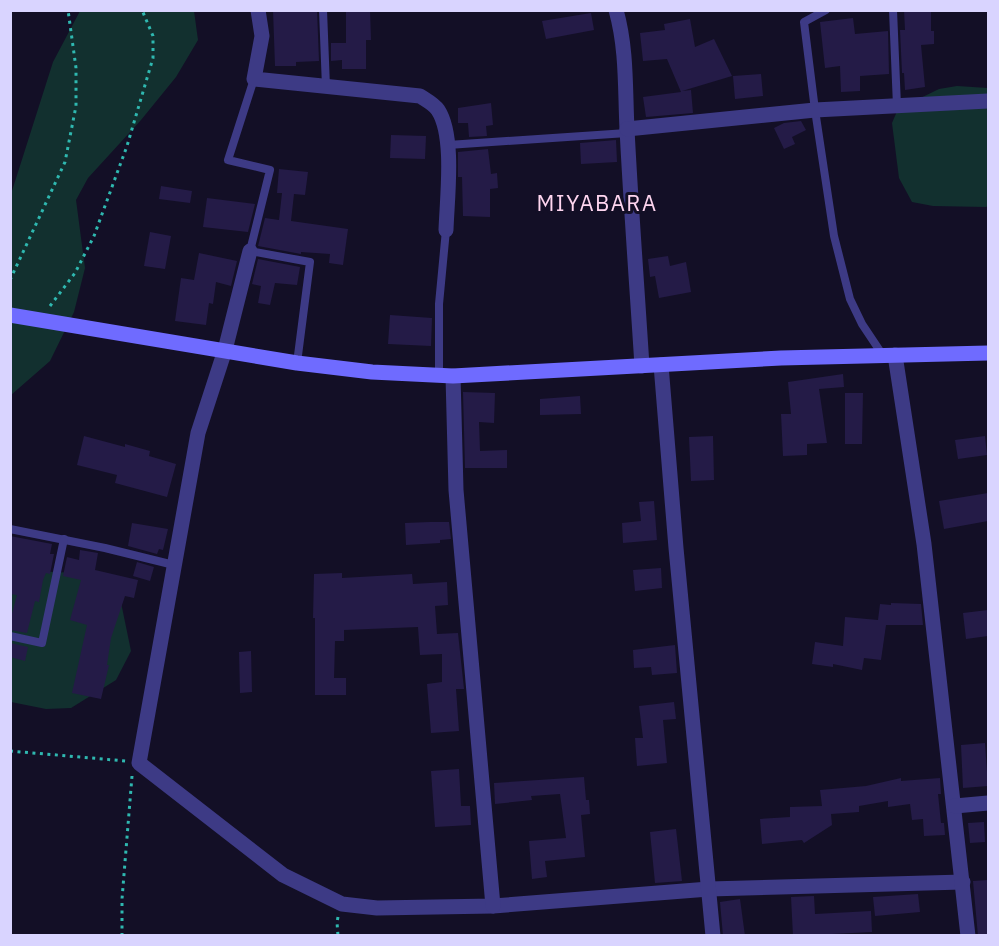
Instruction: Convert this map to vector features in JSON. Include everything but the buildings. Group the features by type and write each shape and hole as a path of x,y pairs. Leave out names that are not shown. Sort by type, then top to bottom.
{"street":[{"path":"258,10 262,36 254,80 420,96 437,108 442,118 448,145 446,230"},
{"path":"616,10 626,67 627,131 642,366"},
{"path":"627,131 815,110 988,100"},
{"path":"250,251 225,350 198,433 136,762 284,874 342,904 377,908 493,906 709,889 963,882"},
{"path":"10,315 297,363 372,372 446,375 889,355 988,353"},
{"path":"889,355 924,544 968,936"},
{"path":"661,365 713,936"},
{"path":"446,375 493,906"},
{"path":"955,806 988,803"}],"lane":[{"path":"323,10 326,87"},
{"path":"826,10 804,22 834,236 850,298 862,324 889,355"},
{"path":"893,10 897,106"},
{"path":"254,80 228,160 270,170 250,251 310,262 297,363"},
{"path":"448,145 627,131"},
{"path":"446,230 439,304 446,375"},
{"path":"10,530 64,539 174,565"},
{"path":"10,636 42,642 64,539"}],"path":[{"path":"10,280 65,162 76,106 76,68 68,10"},
{"path":"40,320 75,273 94,236 127,146 153,58 153,36 142,10"},
{"path":"10,751 136,762 122,899 122,936"}],"green space":[{"path":"80,11 194,11 198,40 176,77 141,120 88,178 76,200 85,268 74,312 50,361 11,395 11,194 53,62"},
{"path":"957,86 988,88 988,206 986,207 933,206 912,202 899,178 892,123 898,109 939,89"},
{"path":"11,570 77,573 118,588 131,651 116,680 71,708 46,709 11,702"}],"district":[{"name":"MIYABARA","path":"597,202"}]}
